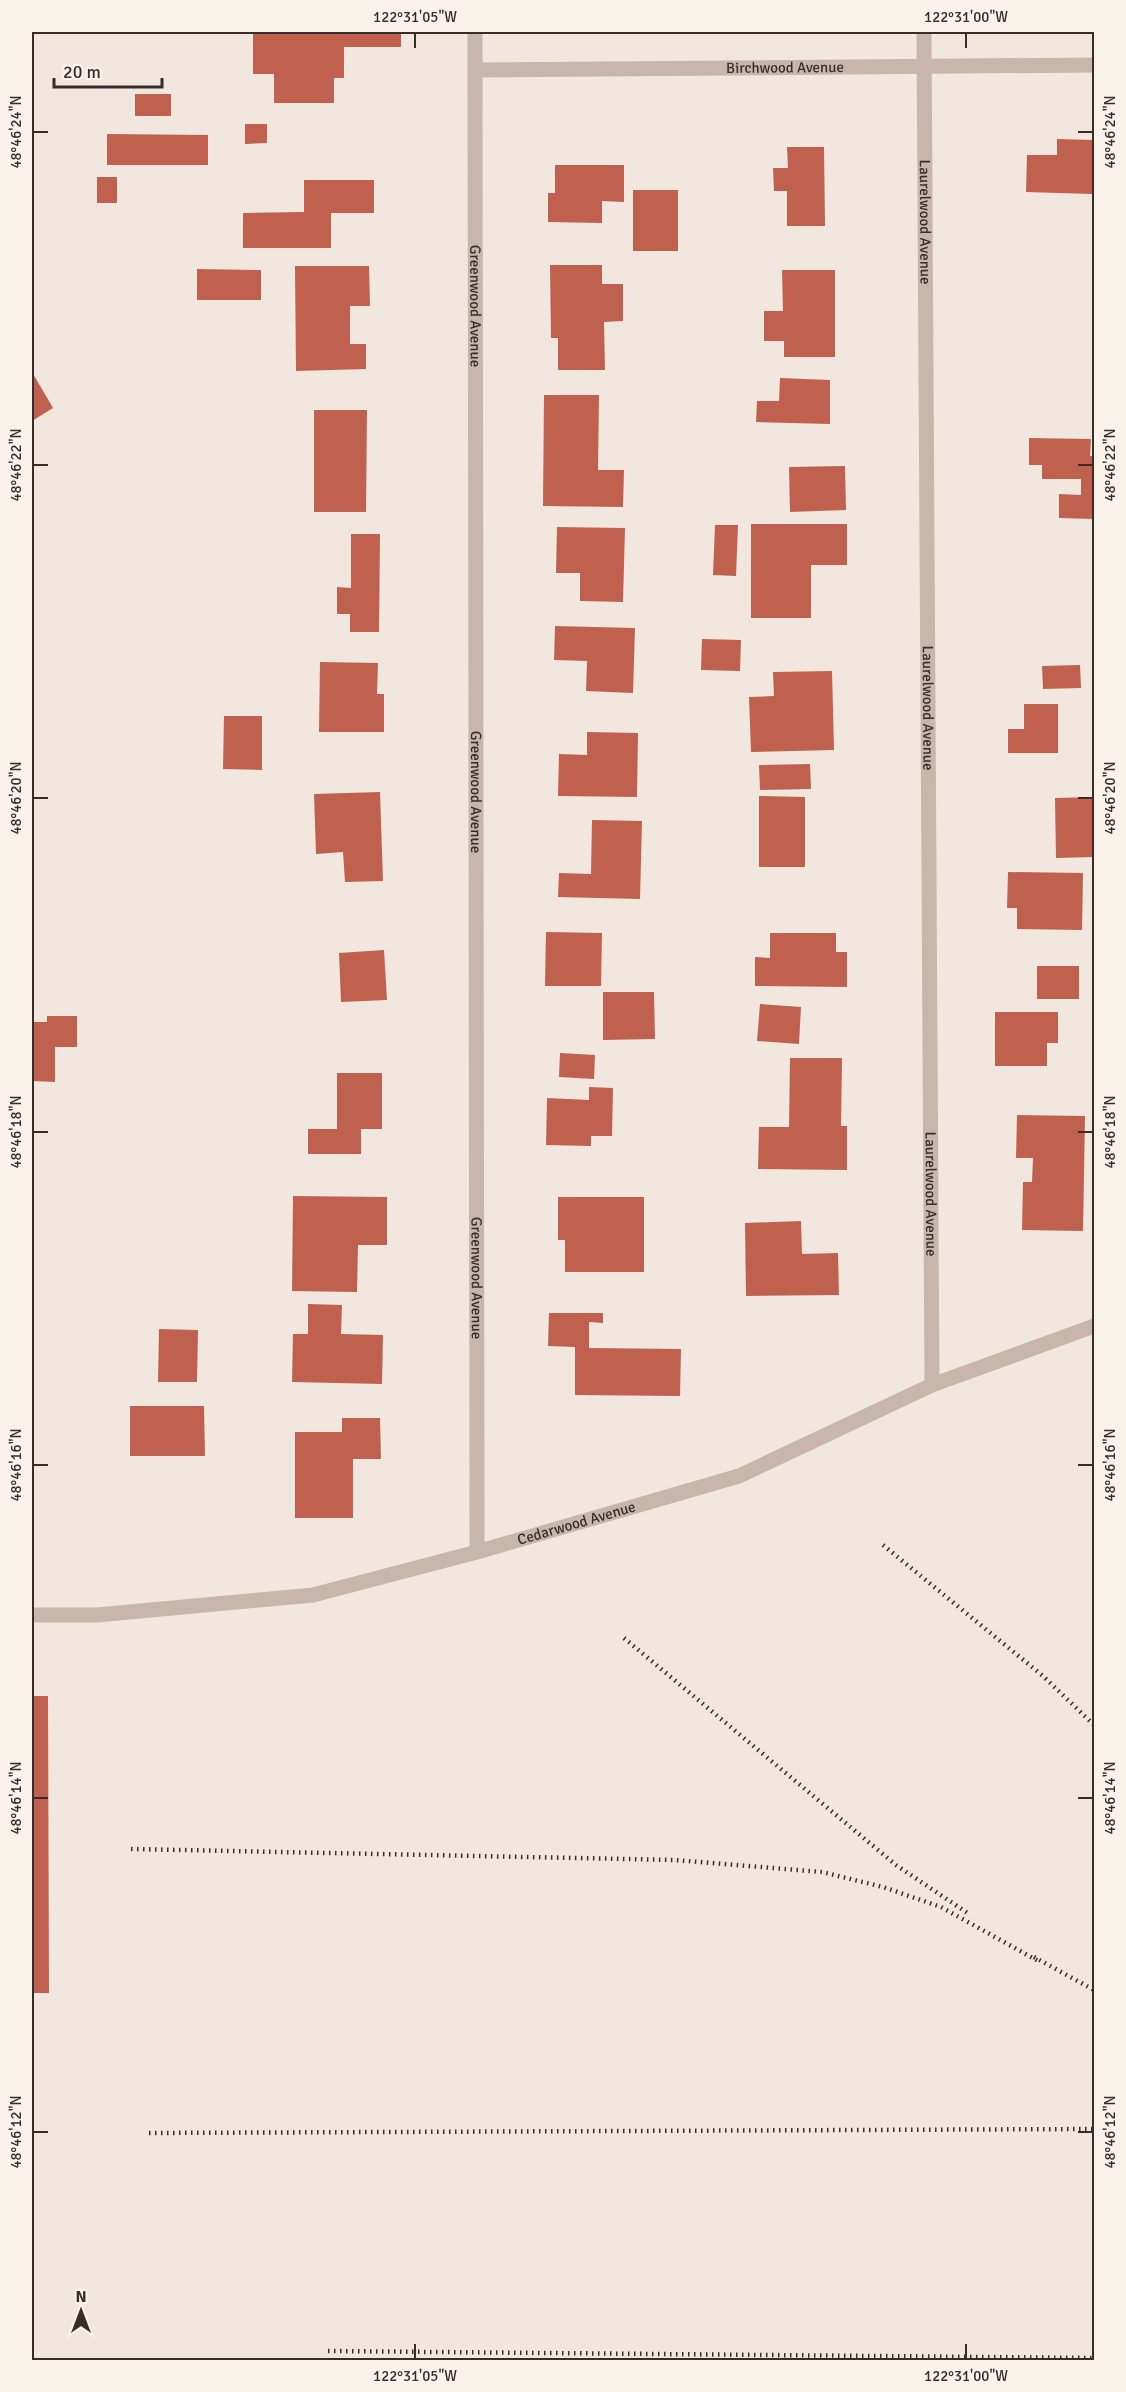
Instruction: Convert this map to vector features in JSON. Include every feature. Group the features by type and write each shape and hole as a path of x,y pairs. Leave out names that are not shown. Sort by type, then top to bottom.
{"street":[{"name":"Greenwood Avenue","path":"475,32 477,1552"},
{"name":"Laurelwood Avenue","path":"924,32 932,1385"},
{"name":"Birchwood Avenue","path":"475,70 1095,65"},
{"name":"Cedarwood Avenue","path":"32,1616 97,1615 313,1595 477,1552 739,1476 932,1385 1095,1326"}],"building":[{"path":"253,32 401,32 401,47 344,47 344,78 334,78 334,103 274,103 274,74 253,74"},
{"path":"135,94 171,94 171,116 135,116"},
{"path":"245,124 267,124 267,143 245,144"},
{"path":"107,134 208,135 208,165 107,165"},
{"path":"1057,139 1094,140 1092,194 1026,192 1027,155 1057,155"},
{"path":"787,147 824,147 825,226 787,226 787,191 774,191 773,168 788,168"},
{"path":"555,165 624,165 624,202 602,201 602,223 548,222 548,193 555,193"},
{"path":"97,177 117,177 117,203 97,203"},
{"path":"304,180 374,180 374,213 331,213 331,248 243,248 243,213 304,212"},
{"path":"633,190 678,190 678,251 633,251"},
{"path":"550,265 602,265 602,284 623,284 623,321 604,322 605,370 558,370 558,338 551,338"},
{"path":"295,266 369,266 370,306 350,306 350,344 366,344 366,369 296,371"},
{"path":"197,269 261,270 261,300 197,300"},
{"path":"782,270 835,270 835,357 784,357 784,341 764,341 764,311 783,311"},
{"path":"32,372 53,408 32,421"},
{"path":"780,378 830,380 830,424 756,422 757,401 779,401"},
{"path":"544,395 599,395 598,470 624,470 623,507 543,506"},
{"path":"314,410 367,410 366,512 314,512"},
{"path":"1029,438 1091,439 1090,456 1094,456 1094,519 1059,518 1059,494 1081,495 1081,479 1042,479 1042,465 1029,465"},
{"path":"845,466 846,510 790,512 789,467"},
{"path":"751,524 847,524 847,565 811,565 811,618 751,618"},
{"path":"715,525 738,525 736,576 713,575"},
{"path":"557,527 625,528 623,602 580,601 580,573 556,573"},
{"path":"351,534 380,534 379,632 350,632 350,614 337,614 337,587 351,588"},
{"path":"555,626 635,628 633,693 586,691 587,661 554,660"},
{"path":"702,639 741,640 740,671 701,670"},
{"path":"320,662 378,663 377,694 384,694 384,732 319,732"},
{"path":"1080,665 1081,688 1043,689 1042,666"},
{"path":"832,671 834,750 751,752 749,697 774,696 773,672"},
{"path":"1024,704 1058,704 1058,753 1008,753 1008,729 1024,729"},
{"path":"224,716 262,716 262,770 223,769"},
{"path":"587,732 638,733 637,797 558,796 559,754 587,755"},
{"path":"810,764 811,789 760,790 759,765"},
{"path":"380,792 383,881 345,882 343,852 316,854 314,794"},
{"path":"759,796 805,797 805,867 759,867"},
{"path":"1094,797 1094,857 1056,858 1055,798"},
{"path":"592,820 642,821 640,899 558,897 559,873 591,874"},
{"path":"1008,872 1083,873 1082,930 1017,929 1017,908 1007,908"},
{"path":"546,932 602,933 601,986 545,986"},
{"path":"770,933 836,933 836,952 847,952 847,987 755,986 755,957 770,958"},
{"path":"384,950 387,1000 341,1002 339,953"},
{"path":"1037,966 1079,966 1079,999 1037,999"},
{"path":"603,992 654,992 655,1039 603,1040"},
{"path":"760,1004 801,1007 799,1044 757,1041"},
{"path":"995,1012 1058,1012 1058,1043 1047,1043 1047,1066 995,1066"},
{"path":"47,1016 77,1016 77,1047 55,1047 55,1082 32,1081 32,1022 47,1022"},
{"path":"560,1053 595,1055 594,1079 559,1077"},
{"path":"790,1058 842,1058 841,1126 847,1126 847,1170 758,1169 759,1127 789,1127"},
{"path":"337,1073 382,1073 382,1129 361,1129 361,1154 308,1154 308,1129 337,1129"},
{"path":"589,1087 613,1088 612,1136 591,1136 591,1146 546,1145 547,1098 589,1100"},
{"path":"1017,1115 1085,1116 1083,1231 1022,1230 1023,1182 1032,1182 1033,1158 1016,1158"},
{"path":"293,1196 387,1197 387,1245 358,1245 357,1292 292,1291"},
{"path":"558,1197 644,1197 644,1272 565,1272 565,1240 558,1240"},
{"path":"801,1221 802,1254 838,1253 839,1295 746,1296 745,1223"},
{"path":"308,1304 342,1305 341,1334 383,1335 382,1384 292,1382 293,1334 308,1334"},
{"path":"549,1313 603,1313 603,1323 589,1322 589,1348 681,1349 680,1396 575,1395 575,1347 548,1346"},
{"path":"159,1329 198,1330 197,1382 158,1382"},
{"path":"130,1406 204,1406 205,1456 130,1456"},
{"path":"342,1418 380,1418 381,1459 353,1459 353,1518 295,1518 295,1432 342,1432"},
{"path":"32,1696 48,1696 49,1993 32,1993"}],"railway":[{"path":"883,1545 1043,1676 1094,1725"},
{"path":"624,1638 896,1865 969,1914"},
{"path":"131,1849 675,1860 822,1872 883,1887 941,1907 1040,1962"},
{"path":"1034,1957 1094,1990"},
{"path":"149,2133 1094,2129"},
{"path":"328,2351 1094,2358"}]}
